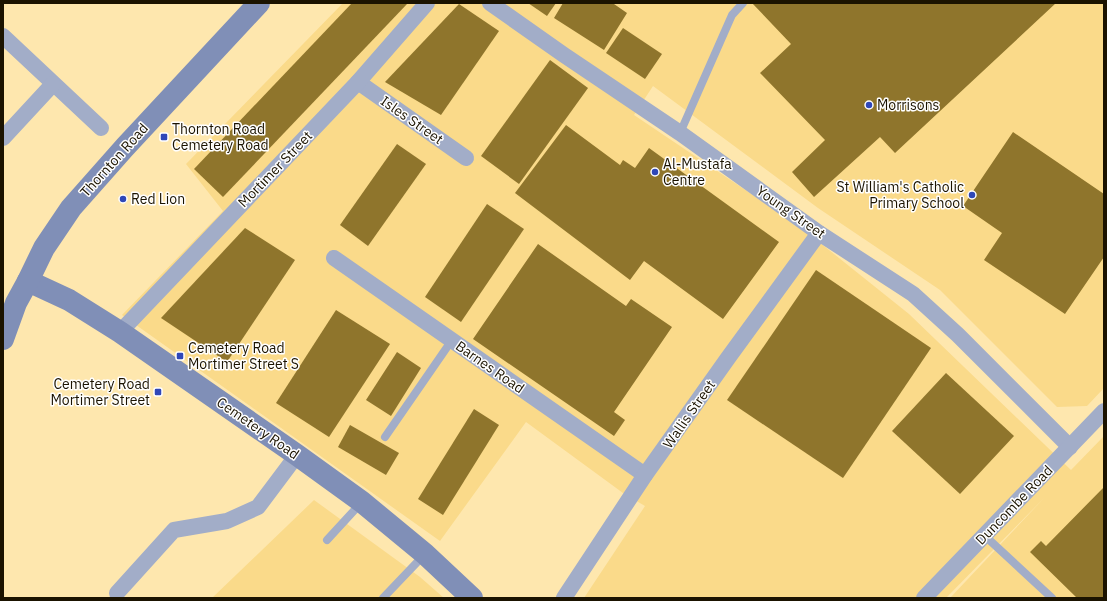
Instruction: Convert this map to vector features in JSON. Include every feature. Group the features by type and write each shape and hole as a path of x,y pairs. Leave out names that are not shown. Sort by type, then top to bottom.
{"street":[{"name":"Thornton Road","path":"3,340 9,301 28,282 44,248 71,208 125,147 259,3"},
{"name":"Mortimer Street","path":"120,332 358,82 427,3"},
{"name":"Young Street","path":"490,3 680,133 819,233 913,294 958,335 1070,447"},
{"path":"3,36 101,128"},
{"name":"Isles Street","path":"358,82 466,158"},
{"path":"3,138 53,84"},
{"name":"Wallis Street","path":"564,598 645,475 819,233"},
{"name":"Barnes Road","path":"334,258 645,475"},
{"name":"Cemetery Road","path":"28,282 69,300 120,332 297,455 362,502 425,554 472,598"},
{"name":"Duncombe Road","path":"924,598 1104,411"},
{"path":"117,593 174,530 227,521 258,507 297,455"}],"lane":[{"path":"680,133 732,15 743,3"},
{"path":"385,437 452,340"},
{"path":"327,540 362,502"},
{"path":"985,536 1052,598"},
{"path":"383,598 425,554"}],"shaded area":[{"path":"343,3 1104,3 1104,388 1087,406 1057,407 940,290 818,208 653,86 634,115 799,226 909,314 1071,470 1104,436 1104,598 950,598 1045,497 946,598 584,598 645,506 623,493 526,422 440,541 122,315 223,211 186,164"},
{"path":"314,500 420,577 444,598 212,598"}],"building":[{"path":"352,3 408,3 223,197 194,169"},
{"path":"528,3 556,3 547,16"},
{"path":"563,3 615,3 614,4 627,13 604,50 554,18"},
{"name":"Morrisons","path":"752,3 1056,3 895,153 880,137 814,197 792,172 825,140 760,73 791,44"},
{"path":"459,4 499,31 441,115 385,82"},
{"path":"623,28 662,54 645,79 606,53"},
{"path":"550,60 588,88 519,184 481,156"},
{"path":"566,125 620,165 623,160 635,168 649,148 779,242 723,319 644,261 630,280 515,193"},
{"path":"1013,132 1104,194 1104,257 1065,314 984,260 1002,233 963,206"},
{"path":"397,144 426,164 368,246 340,225"},
{"path":"487,204 524,229 461,322 425,297"},
{"path":"245,228 295,260 227,362 161,318"},
{"path":"538,244 626,306 631,299 672,327 614,412 625,420 614,436 473,339"},
{"path":"816,270 931,348 843,478 727,400"},
{"path":"336,310 390,344 329,437 276,403"},
{"path":"397,352 421,368 391,416 366,400"},
{"path":"946,373 1014,436 960,494 892,431"},
{"path":"474,409 499,425 443,515 418,499"},
{"path":"350,425 399,453 386,475 338,447"},
{"path":"1104,487 1104,598 1077,598 1030,552 1041,541 1046,546"}],"place":[{"name":"Morrisons","path":"869,105"},
{"name":"Thornton Road Cemetery Road","path":"164,137"},
{"name":"Al-Mustafa Centre","path":"655,172"},
{"name":"St William's Catholic Primary School","path":"972,195"},
{"name":"Red Lion","path":"123,199"},
{"name":"Cemetery Road Mortimer Street S","path":"180,356"},
{"name":"Cemetery Road Mortimer Street","path":"158,392"}]}
